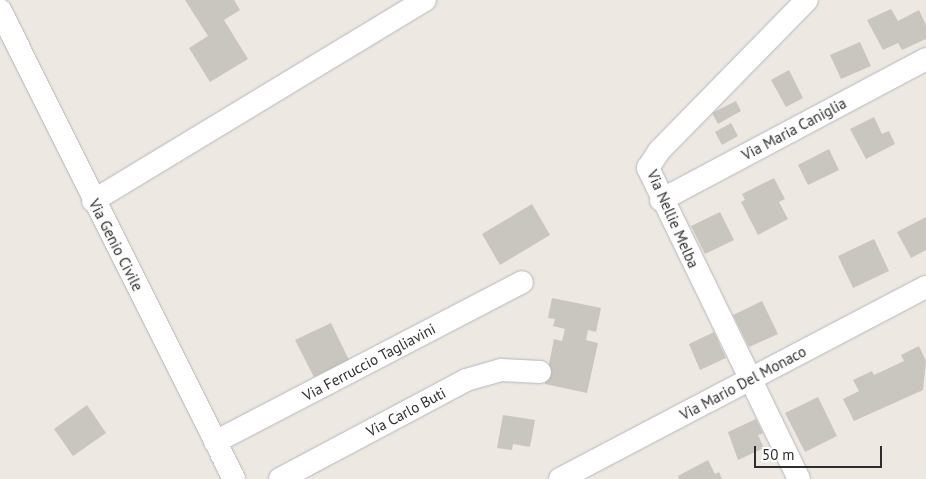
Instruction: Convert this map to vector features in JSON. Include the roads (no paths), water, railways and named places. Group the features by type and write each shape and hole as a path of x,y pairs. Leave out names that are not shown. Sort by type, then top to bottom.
{"street":[{"path":"93,201 425,0"},
{"name":"Via Nellie Melba","path":"799,479 661,200 649,172 650,161 807,0"},
{"name":"Via Genio Civile","path":"0,10 93,201 234,479"},
{"name":"Via Maria Caniglia","path":"661,200 926,59"},
{"name":"Via Ferruccio Tagliavini","path":"215,442 522,282"},
{"name":"Via Mario Del Monaco","path":"560,479 926,286"},
{"name":"Via Carlo Buti","path":"280,479 466,380 501,370 540,372"}]}
